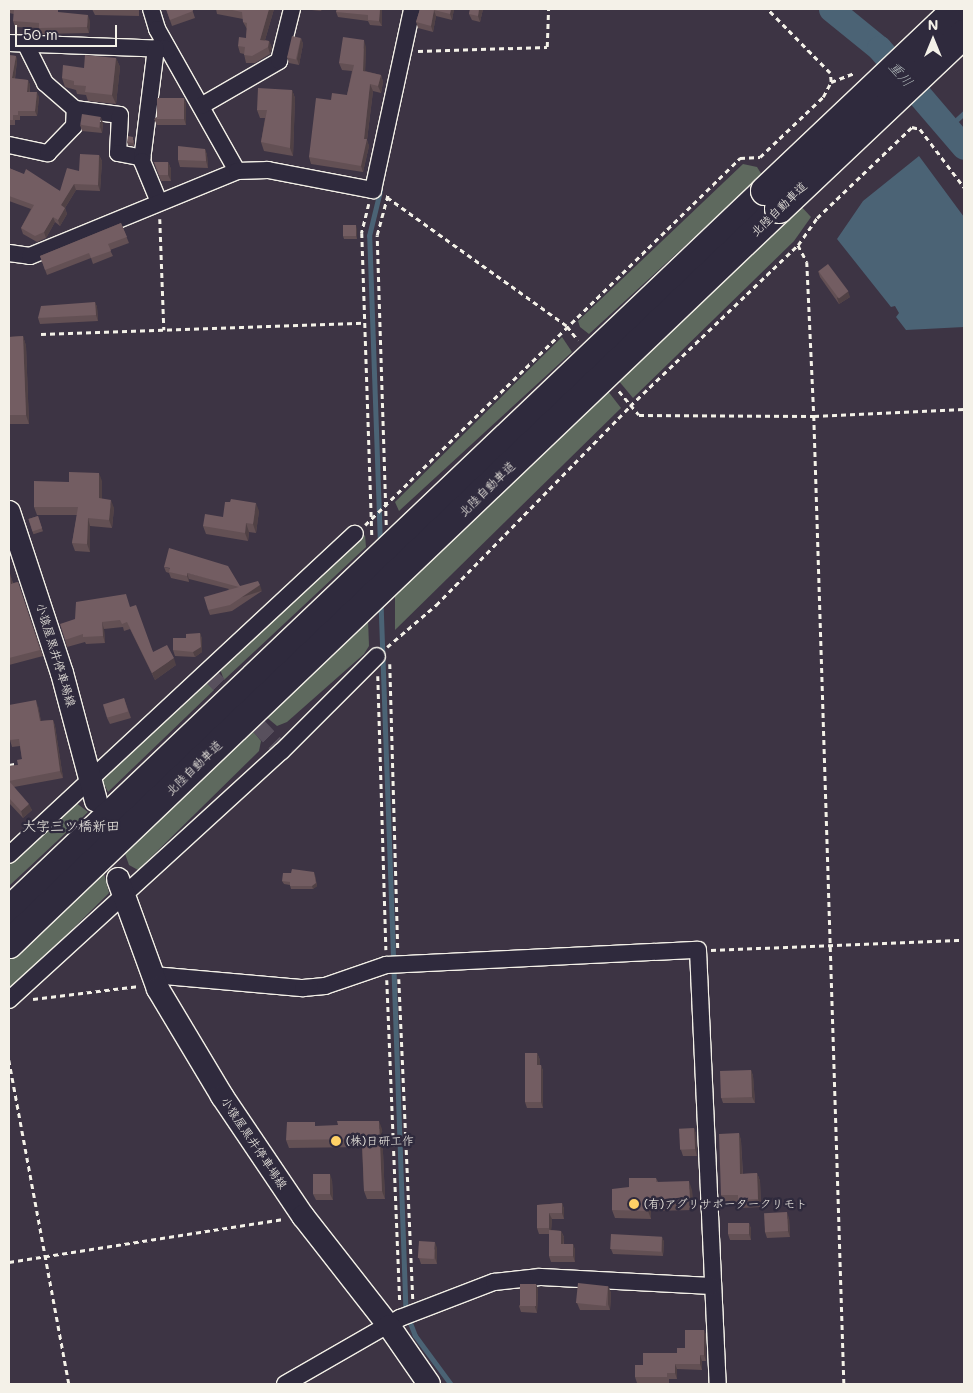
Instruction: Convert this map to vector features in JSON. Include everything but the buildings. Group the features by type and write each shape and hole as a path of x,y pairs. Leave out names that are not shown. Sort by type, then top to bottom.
{"highway":[{"name":"北陸自動車道","path":"9,944 772,200 957,9"},
{"name":"北陸自動車道","path":"9,911 772,200 964,34"}],"main road":[{"name":"小猿屋黒井停車場線","path":"9,512 62,673 96,801"},
{"name":"小猿屋黒井停車場線","path":"121,887 155,979 222,1096 303,1216 401,1319 429,1384"}],"street":[{"path":"151,9 162,48 201,106 237,171"},
{"path":"201,106 280,61 292,9"},
{"path":"9,252 30,256 237,171 268,170 373,190 412,9"},
{"path":"9,42 162,48"},
{"path":"25,43 45,83 75,109 120,116 118,154 143,158"},
{"path":"159,202 144,172 143,158 162,48"},
{"path":"9,145 48,153 74,126 75,109"},
{"path":"9,855 89,778 208,673 355,534"},
{"path":"9,1000 121,887 282,751 383,651"},
{"path":"155,979 304,988 325,986 393,965 698,950 718,1384"},
{"path":"285,1384 401,1319 494,1282 540,1277 713,1286"}],"path":[{"path":"416,51 547,47 548,9"},
{"path":"355,534 740,158 760,157 823,97 831,82 830,73 825,65 767,9"},
{"path":"831,82 854,73"},
{"path":"383,651 436,604 630,406 798,244 817,218 912,127 920,129 964,187"},
{"path":"386,526 377,235 389,188"},
{"path":"372,541 362,233 373,190 388,197 567,326 581,344"},
{"path":"159,202 164,330"},
{"path":"798,244 807,262 814,416 844,1384"},
{"path":"41,334 365,323"},
{"path":"618,390 639,415 814,416 964,409"},
{"path":"383,651 393,965 401,1319"},
{"path":"383,651 393,965 401,1319"},
{"path":"9,765 27,761"},
{"path":"698,950 964,940"},
{"path":"28,1000 155,979"},
{"path":"9,1060 48,1256 69,1384"},
{"path":"9,1262 303,1216"}],"green space":[{"path":"743,164 757,167 762,175 589,334 580,327 578,321"},
{"path":"798,203 811,217 794,241 633,398 618,380"},
{"path":"562,337 572,352 399,511 395,502"},
{"path":"607,390 621,408 395,630 395,590"},
{"path":"365,535 366,547 224,680 220,669"},
{"path":"368,619 369,646 364,654 287,722 277,726 264,715"},
{"path":"208,681 214,690 108,792 101,778"},
{"path":"253,731 261,741 259,751 138,870 129,865 123,848"},
{"path":"75,802 88,812 9,886 9,862"},
{"path":"103,869 109,893 9,992 9,960"}],"water":[{"path":"919,156 964,217 964,327 906,330 896,317 899,313 895,306 891,307 837,239 863,201"}],"waterway":[{"name":"重川","path":"831,9 879,48 964,147"},
{"path":"949,127 964,113"},
{"path":"380,191 369,236 380,545"},
{"path":"381,602 406,1312"},
{"path":"409,1319 415,1335 451,1384"}],"tunnel":[{"path":"208,673 282,751"}],"place":[{"name":"(株)日研工作","path":"336,1141"},
{"name":"(有)アグリサポータークリモト","path":"634,1204"}],"district":[{"name":"大字三ツ橋新田","path":"71,826"}]}
